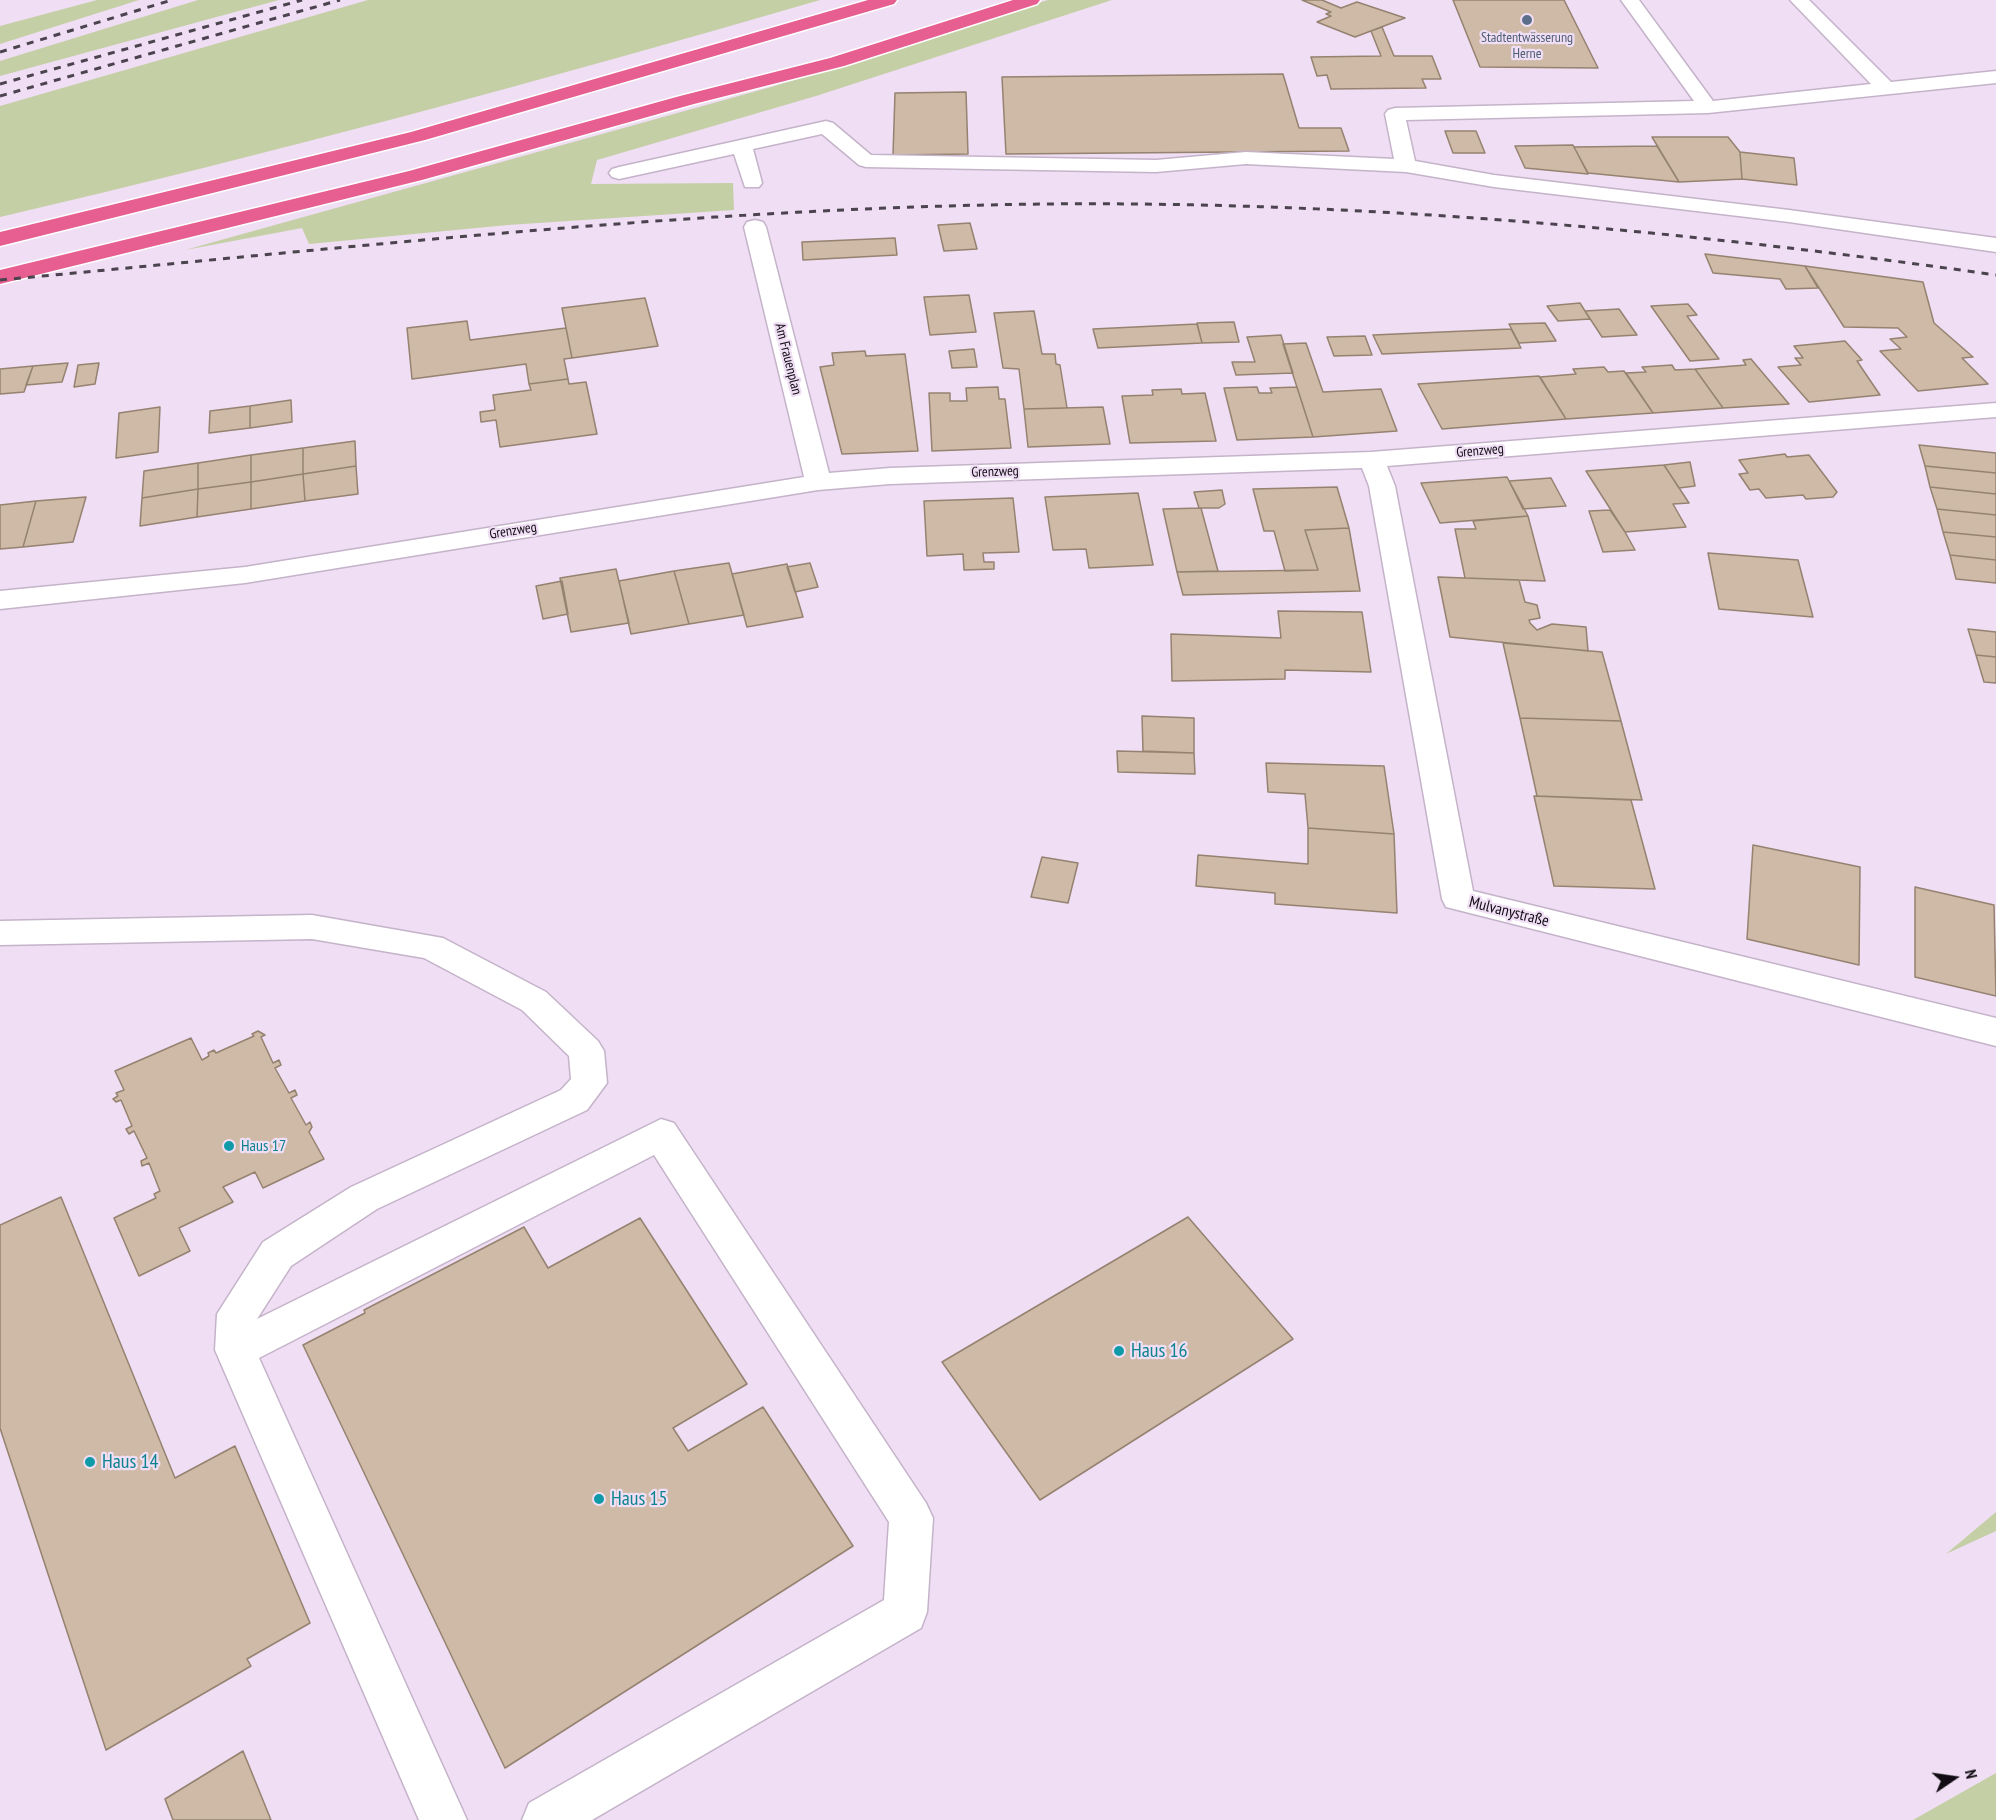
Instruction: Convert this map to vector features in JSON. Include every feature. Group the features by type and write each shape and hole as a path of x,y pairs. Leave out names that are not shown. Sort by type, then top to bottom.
{"highway":[{"path":"0,239 418,136 888,0"},
{"path":"687,100 978,0"},
{"path":"0,277 415,176 687,100 837,62 1031,0"}],"street":[{"path":"1630,0 1708,107"},
{"path":"1799,0 1886,88"},
{"path":"1406,166 1395,114 1708,107 1996,77"},
{"path":"619,173 826,127 866,161 1156,165 1246,158 1406,166 1494,181 1789,216 1996,245"},
{"path":"742,146 752,183"},
{"name":"Am Frauenplan","path":"756,232 818,482"},
{"name":"Grenzweg","path":"0,600 245,575 818,482 890,476 1371,460 1996,410"},
{"name":"Mulvanystraße","path":"1371,460 1382,486 1458,899 1996,1032"},
{"path":"0,933 312,927 431,946 534,1000 586,1052 589,1083 574,1100 364,1198 277,1254 237,1314 235,1350 443,1820"},
{"path":"235,1350 661,1134 911,1518 905,1612 546,1820"}],"green space":[{"path":"97,0 139,0 0,44 0,26"},
{"path":"198,0 279,0 0,76 0,61"},
{"path":"368,0 820,0 412,114 0,217 0,106"},
{"path":"1048,0 1112,0 816,96 597,160 591,184 733,183 734,210 508,225 309,244 302,228 185,250 771,87"},
{"path":"1996,1512 1996,1531 1946,1554"},
{"path":"1996,1773 1996,1820 1913,1820"}],"building":[{"path":"1302,0 1322,0 1341,8 1357,2 1405,18 1355,37 1317,22 1331,16 1326,14 1331,12"},
{"path":"1453,0 1564,0 1598,68 1480,67"},
{"path":"1382,27 1394,56 1432,56 1441,79 1422,79 1426,88 1331,89 1327,75 1317,76 1311,57 1381,56 1371,31"},
{"path":"1283,74 1299,128 1341,128 1349,151 1006,154 1002,77"},
{"path":"966,92 968,154 893,155 895,93"},
{"path":"1445,131 1476,131 1485,153 1453,153"},
{"path":"1652,137 1728,137 1740,152 1742,179 1679,182"},
{"path":"1573,145 1588,174 1525,168 1515,146"},
{"path":"1657,146 1679,182 1588,173 1574,147"},
{"path":"1740,152 1794,158 1797,185 1742,179"},
{"path":"970,223 977,249 944,251 938,225"},
{"path":"895,238 897,255 803,260 802,242"},
{"path":"1705,254 1805,266 1818,288 1786,289 1780,279 1713,273"},
{"path":"1805,266 1923,282 1934,323 1973,357 1962,358 1988,384 1918,391 1880,351 1901,349 1890,339 1907,337 1898,328 1844,327"},
{"path":"969,295 976,332 930,335 924,297"},
{"path":"645,298 658,346 572,358 562,308"},
{"path":"1580,303 1590,319 1558,321 1547,306"},
{"path":"1688,304 1697,315 1687,316 1719,359 1690,361 1651,306"},
{"path":"1619,309 1637,335 1602,337 1585,311"},
{"path":"1034,311 1042,354 1055,354 1056,364 1060,365 1067,408 1024,409 1019,369 1003,368 994,313"},
{"path":"467,321 470,340 566,328 572,358 564,359 568,379 529,384 526,364 412,379 407,328"},
{"path":"1234,322 1239,342 1202,343 1197,323"},
{"path":"1545,323 1556,341 1519,343 1509,324"},
{"path":"1197,324 1202,343 1098,348 1093,329"},
{"path":"1511,329 1521,348 1382,354 1373,335"},
{"path":"1281,335 1293,373 1236,375 1232,362 1255,362 1247,337"},
{"path":"1365,336 1372,355 1334,356 1327,337"},
{"path":"1845,341 1862,360 1857,361 1880,395 1809,402 1778,367 1801,365 1795,358 1803,358 1794,346"},
{"path":"1306,343 1323,392 1381,389 1397,431 1313,437 1283,344"},
{"path":"974,349 977,367 952,368 949,351"},
{"path":"865,351 866,356 905,354 918,451 842,454 820,367 834,365 832,353"},
{"path":"1751,359 1789,404 1723,408 1695,369 1746,365 1743,360"},
{"path":"68,363 62,382 26,385 33,366"},
{"path":"99,363 95,384 74,387 78,365"},
{"path":"1672,365 1675,370 1695,369 1723,408 1653,413 1626,373 1646,372 1642,367"},
{"path":"33,366 24,392 0,394 0,369"},
{"path":"1604,367 1608,372 1624,371 1653,413 1566,419 1540,377 1576,374 1573,369"},
{"path":"1539,376 1566,419 1442,429 1418,384"},
{"path":"568,379 569,384 586,382 597,434 500,447 496,420 481,422 480,412 495,410 493,395 531,390 529,384"},
{"path":"998,387 999,399 1005,399 1011,448 932,451 929,393 950,393 950,401 967,401 966,388"},
{"path":"1257,387 1259,393 1272,393 1270,388 1297,387 1313,437 1237,440 1224,388"},
{"path":"1181,389 1182,394 1205,393 1216,441 1130,443 1122,396 1153,395 1152,390"},
{"path":"291,400 292,422 250,428 250,406"},
{"path":"250,406 250,428 209,433 210,411"},
{"path":"160,407 158,452 116,458 119,413"},
{"path":"1103,407 1110,444 1028,447 1024,409"},
{"path":"355,441 356,466 303,474 303,448"},
{"path":"1919,445 1996,453 1996,473 1925,466"},
{"path":"303,448 303,474 251,482 251,455"},
{"path":"1785,454 1787,457 1809,455 1837,492 1833,497 1806,499 1803,495 1766,498 1759,489 1750,490 1739,474 1748,473 1739,460"},
{"path":"251,455 251,482 198,489 198,463"},
{"path":"1690,462 1695,486 1679,488 1664,465"},
{"path":"198,463 198,489 142,498 144,471"},
{"path":"1664,465 1689,503 1673,504 1686,527 1625,532 1586,471"},
{"path":"356,466 358,494 305,501 303,474"},
{"path":"1925,466 1996,473 1996,494 1930,487"},
{"path":"303,474 305,501 251,509 251,482"},
{"path":"1507,477 1528,516 1440,523 1421,483"},
{"path":"1551,478 1566,506 1523,509 1509,481"},
{"path":"251,482 251,509 197,517 198,489"},
{"path":"1337,487 1349,528 1305,530 1318,570 1285,571 1274,531 1264,531 1253,489"},
{"path":"1930,487 1996,494 1996,515 1937,509"},
{"path":"198,489 197,517 140,526 142,498"},
{"path":"1222,490 1225,504 1219,508 1199,508 1194,492"},
{"path":"1138,493 1153,565 1089,568 1086,549 1053,550 1045,497"},
{"path":"86,497 73,542 23,547 36,501"},
{"path":"1013,498 1019,552 983,553 984,562 994,562 994,569 964,570 963,554 927,556 924,501"},
{"path":"36,501 23,547 0,549 0,505"},
{"path":"1201,508 1218,571 1177,572 1163,509"},
{"path":"1937,509 1996,515 1996,537 1943,532"},
{"path":"1610,510 1635,550 1603,552 1589,511"},
{"path":"1528,516 1545,581 1465,578 1455,529 1476,529 1473,521"},
{"path":"1349,528 1360,591 1183,595 1177,572 1318,570 1305,530"},
{"path":"1943,532 1996,537 1996,560 1950,555"},
{"path":"1708,553 1798,560 1813,617 1719,609"},
{"path":"1950,555 1996,560 1996,583 1956,579"},
{"path":"729,563 744,615 689,624 674,571"},
{"path":"810,563 818,587 795,592 787,567"},
{"path":"787,564 803,617 747,627 732,574"},
{"path":"616,569 629,623 571,632 560,578"},
{"path":"674,571 689,624 631,634 619,581"},
{"path":"1438,577 1519,580 1525,602 1537,605 1540,618 1529,620 1530,623 1537,630 1552,624 1586,627 1588,651 1450,637"},
{"path":"562,581 568,614 543,619 536,586"},
{"path":"1278,611 1362,612 1371,672 1285,670 1285,679 1172,681 1171,634 1281,638"},
{"path":"1968,629 1996,632 1996,657 1976,655"},
{"path":"1503,643 1602,652 1621,721 1520,718"},
{"path":"1976,655 1996,657 1996,683 1984,682"},
{"path":"1142,716 1194,718 1194,753 1143,751"},
{"path":"1520,718 1621,721 1642,800 1537,796"},
{"path":"1117,751 1194,753 1195,774 1118,772"},
{"path":"1266,763 1384,766 1394,834 1308,828 1305,794 1268,792"},
{"path":"1534,796 1631,800 1655,889 1554,886"},
{"path":"1308,828 1394,834 1397,913 1275,904 1275,893 1196,886 1198,855 1308,864"},
{"path":"1753,845 1860,867 1859,965 1747,939"},
{"path":"1042,857 1078,863 1068,903 1031,897"},
{"path":"1915,887 1994,905 1996,996 1915,977"},
{"name":"Haus 17","path":"258,1031 265,1035 261,1037 273,1063 279,1060 281,1065 275,1068 289,1093 295,1090 297,1095 291,1098 306,1125 310,1122 312,1127 309,1132 324,1159 263,1188 255,1172 223,1187 233,1202 179,1228 190,1251 139,1276 114,1218 156,1198 154,1194 160,1191 149,1163 142,1166 141,1161 147,1158 134,1131 129,1134 126,1129 132,1126 121,1100 116,1102 113,1099 118,1096 116,1093 124,1090 115,1071 191,1038 202,1060 209,1056 208,1053 214,1050 216,1053 254,1036 252,1034"},
{"name":"Haus 14","path":"61,1197 175,1478 235,1446 310,1623 247,1659 251,1666 106,1750 0,1428 0,1225"},
{"name":"Haus 16","path":"1188,1217 1293,1339 1040,1500 942,1362"},
{"name":"Haus 15","path":"640,1218 747,1384 673,1428 688,1451 763,1407 853,1546 505,1768 303,1345 365,1313 364,1310 524,1227 548,1268"},
{"path":"243,1751 271,1820 173,1820 165,1799"}],"railway":[{"path":"0,52 172,0"},
{"path":"0,84 302,0"},
{"path":"0,96 340,0"},
{"path":"0,280 521,231 652,221 913,207 1044,204 1164,204 1402,213 1759,244 1996,275"}],"place":[{"name":"Stadtentwässerung Herne","path":"1527,20"},
{"name":"Haus 17","path":"229,1146"},
{"name":"Haus 16","path":"1119,1351"},
{"name":"Haus 14","path":"90,1462"},
{"name":"Haus 15","path":"599,1499"}]}
